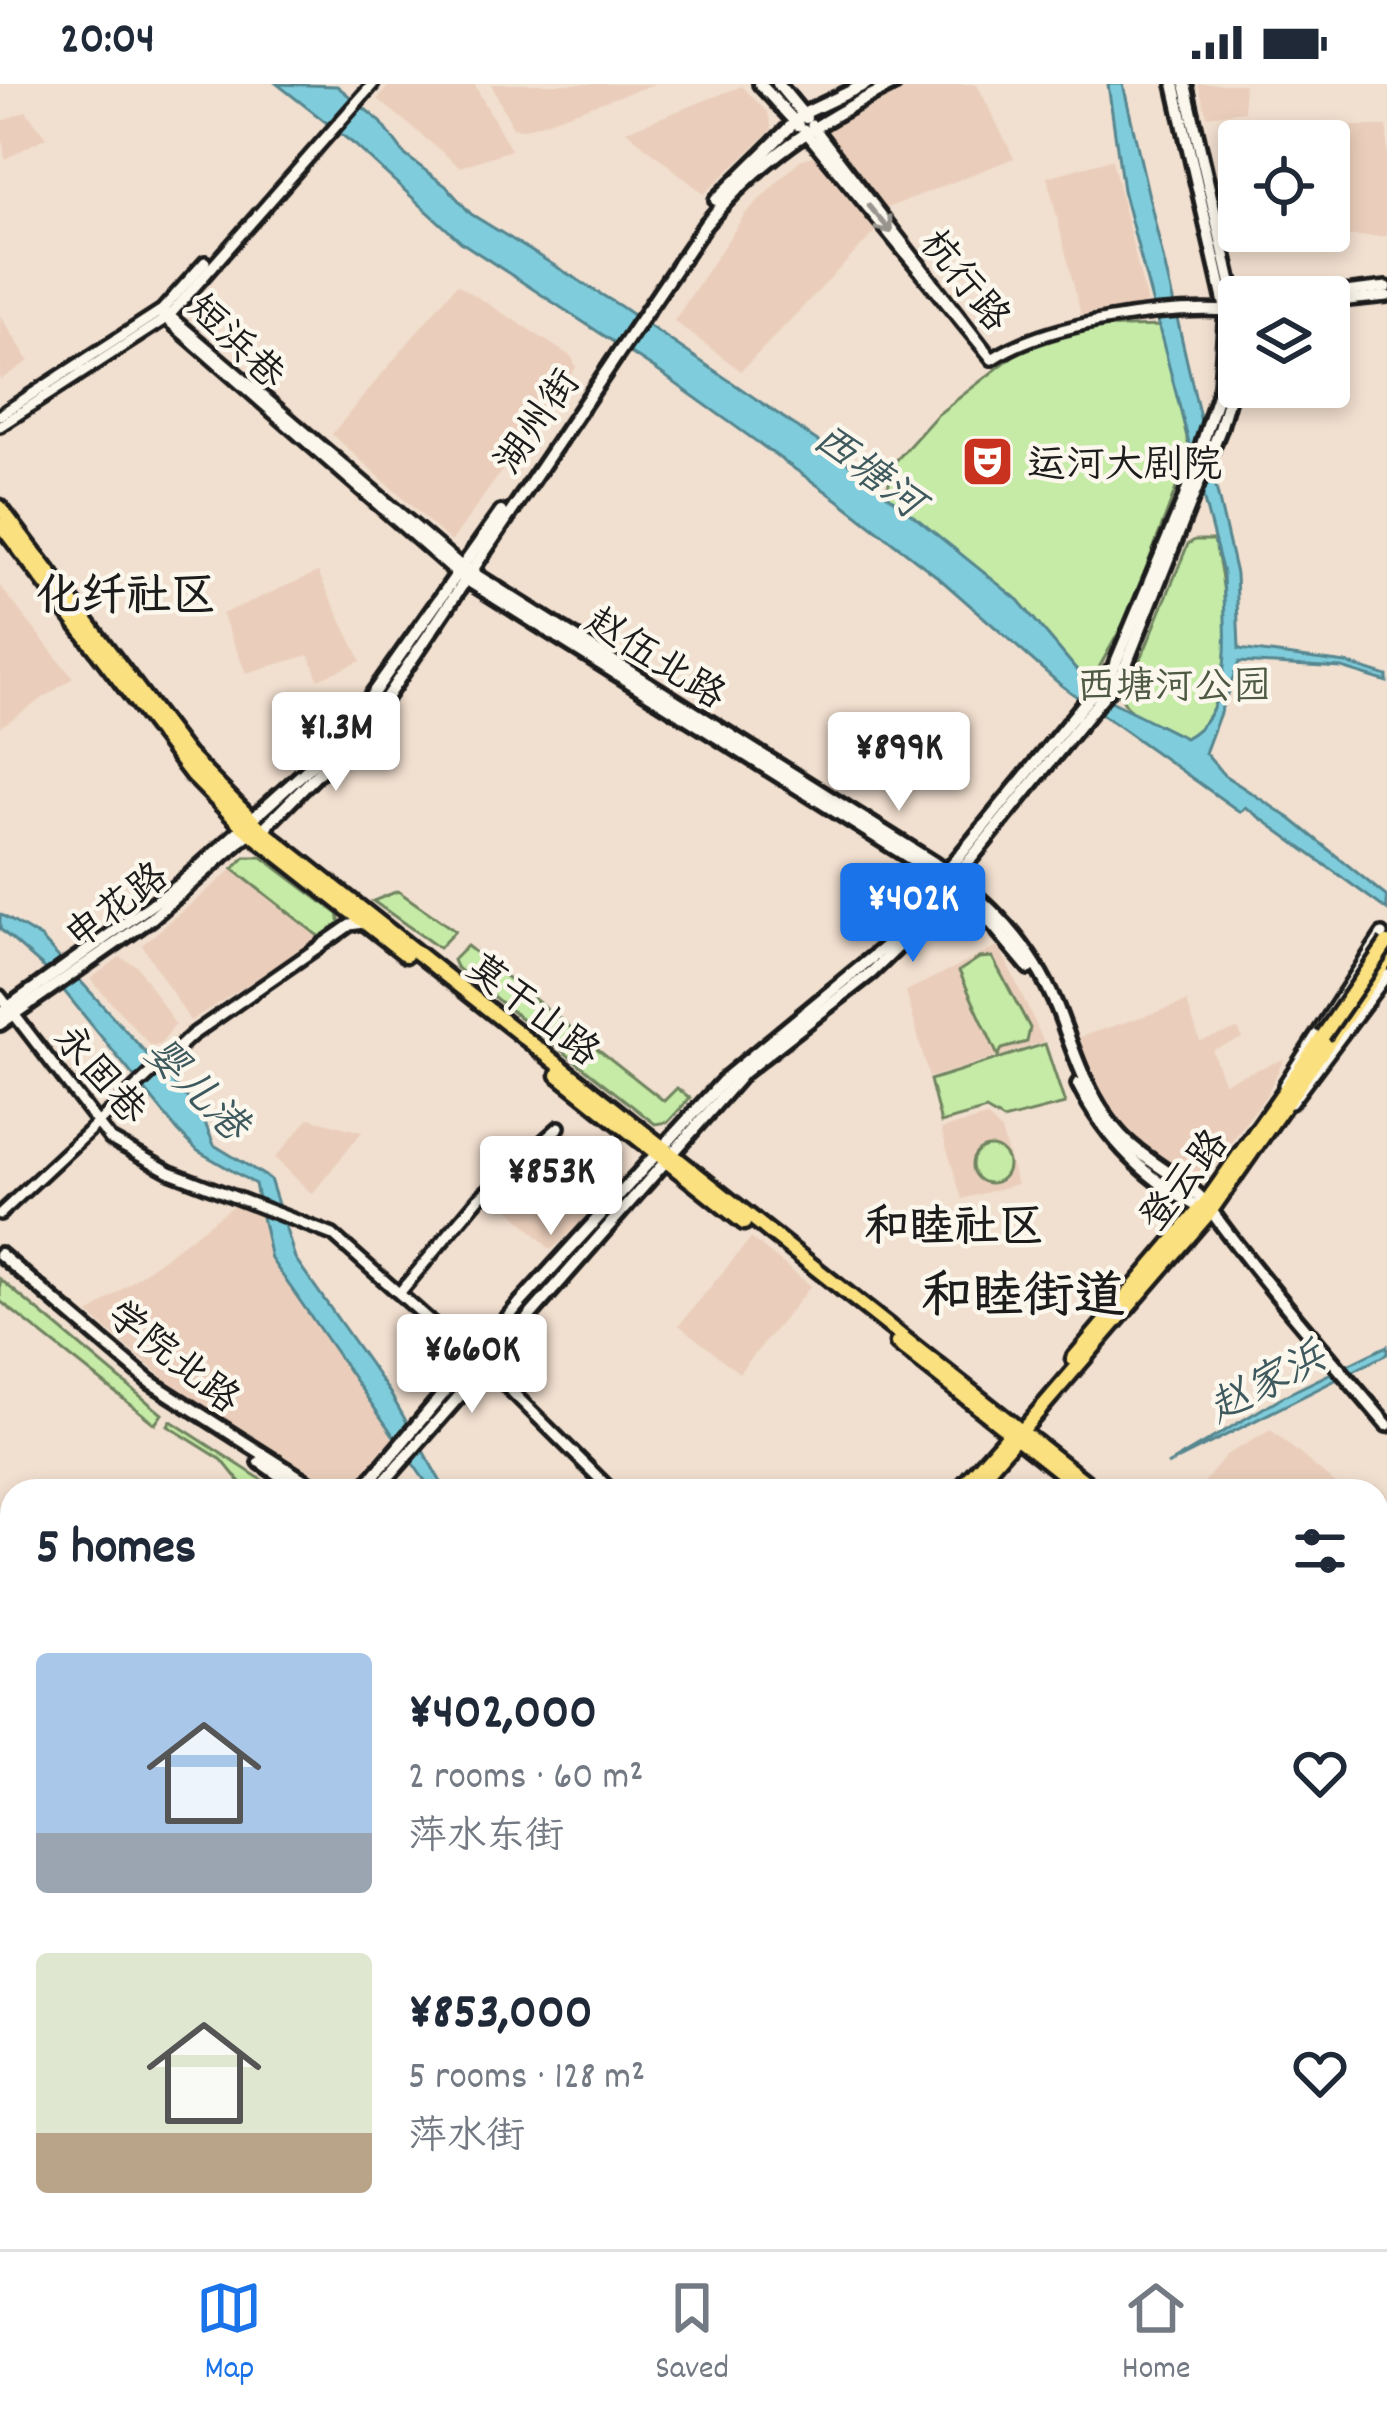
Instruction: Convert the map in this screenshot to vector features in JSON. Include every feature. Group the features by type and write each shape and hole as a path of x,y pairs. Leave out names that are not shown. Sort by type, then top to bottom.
{"main road":[{"name":"杭行路","path":"760,84 803,123"},
{"name":"杭行路","path":"778,84 803,123"},
{"name":"湖州街","path":"251,828 371,720 462,572 720,201 803,123 866,84"},
{"name":"湖州街","path":"803,123 894,84"},
{"path":"1174,84 1226,276"},
{"path":"1185,84 1228,276"},
{"path":"374,1479 487,1367 575,1260 744,1072 872,972 1086,714 1119,669 1188,502 1220,408"},
{"name":"莫干山路","path":"0,507 188,754 251,828 1081,1479"},
{"name":"莫干山路","path":"0,524 182,765 355,920 667,1156"},
{"name":"赵伍北路","path":"462,572 948,878 999,915 1051,992 1078,1070 1118,1133 1206,1208 1387,1425"},
{"name":"申花路","path":"0,1024 6,1008 164,908 251,828"},
{"name":"登云路","path":"1327,1039 1385,941"},
{"name":"登云路","path":"979,1479 1206,1208 1387,958"},
{"path":"422,1429 473,1359 667,1156"},
{"name":"学院北路","path":"0,1258 158,1393 284,1479"},
{"name":"学院北路","path":"0,1258 151,1382 302,1479"},
{"name":"莫干山路","path":"1016,1432 1070,1479"},
{"name":"登云路","path":"970,1479 1016,1432"},
{"path":"384,1479 400,1454"}],"street":[{"path":"0,426 192,295 201,272 369,84"},
{"name":"杭行路","path":"803,123 992,358 1043,333 1218,311"},
{"path":"1350,294 1387,291"},
{"path":"1350,298 1387,291"},
{"path":"0,415 165,315"},
{"name":"短浜巷","path":"165,315 462,572"},
{"path":"0,1214 192,1035 355,920"},
{"path":"1276,1113 1290,1070 1385,941"},
{"path":"1276,1113 1387,975"},
{"name":"永固巷","path":"6,1008 110,1139 170,1172 303,1221 362,1256 473,1359"},
{"path":"401,1291 479,1198 559,1127"},
{"path":"487,1367 600,1479"}],"shaded area":[{"path":"390,84 474,84 511,150 460,167 378,99"},
{"path":"491,84 654,84 525,129 513,128"},
{"path":"905,84 977,84 1014,158 887,208 821,124"},
{"path":"1198,84 1244,84 1244,111 1207,116"},
{"path":"742,86 768,113 772,130 704,194 626,131"},
{"path":"26,111 46,137 5,159 0,122"},
{"path":"1350,126 1387,126 1387,236 1350,236"},
{"path":"818,154 881,226 741,371 674,321 745,214 800,160"},
{"path":"1112,159 1148,308 1081,315 1047,177"},
{"path":"457,284 572,357 576,367 451,542 332,434"},
{"path":"0,315 29,361 0,380"},
{"path":"318,572 361,661 318,679 309,655 246,673 222,614"},
{"path":"0,586 73,678 0,727"},
{"path":"233,869 321,938 190,1021 142,945"},
{"path":"999,946 1044,1042 929,1078 906,991"},
{"path":"120,957 137,966 175,1024 160,1045 150,1045 90,979"},
{"path":"1187,1002 1200,1041 1238,1029 1243,1038 1212,1050 1224,1082 1284,1059 1267,1094 1209,1172 1191,1181 1143,1147 1119,1119 1088,1071 1080,1037"},
{"path":"987,1117 1001,1131 1017,1184 962,1199 941,1129"},
{"path":"309,1118 362,1132 312,1194 275,1158"},
{"path":"563,1128 628,1179 551,1250 495,1195"},
{"path":"239,1201 266,1212 396,1429 392,1446 359,1479 316,1479 187,1399 89,1314"},
{"path":"751,1238 811,1286 739,1373 679,1325"},
{"path":"1271,1430 1330,1479 1207,1479 1226,1455"}],"green space":[{"path":"1162,326 1190,451 1129,614 1092,680 1085,680 1018,600 886,497 893,464 937,415 1031,342 1090,328"},
{"name":"西塘河公园","path":"1214,540 1226,647 1215,702 1203,724 1185,738 1131,712 1119,694 1143,654 1188,544"},
{"path":"245,857 262,857 338,914 340,923 321,938 233,869"},
{"path":"398,891 455,931 439,948 373,901"},
{"path":"467,946 664,1101 677,1088 690,1098 668,1122 655,1124 456,967 453,960"},
{"path":"992,957 1030,1028 1027,1042 1002,1049 998,1056 959,971 979,958"},
{"path":"1045,1044 1065,1104 1003,1120 986,1110 941,1123 930,1080"},
{"path":"990,1147 1003,1152 1008,1165 1003,1178 990,1183 977,1178 972,1165 977,1152"},
{"path":"0,1279 162,1414 155,1424 0,1301"},
{"path":"171,1421 260,1479 237,1479 222,1460 168,1426"}],"water":[{"path":"277,84 337,86 381,122 405,155 446,186 471,214 620,306 838,455 1018,600 1097,694 1185,738 1202,725 1221,687 1223,573 1123,190 1108,84 1123,84 1236,574 1239,649 1346,663 1387,676 1387,682 1342,668 1239,662 1205,753 1224,775 1291,819 1387,897 1387,910 1245,807 1240,812 1062,686 939,578 838,500 661,373 461,242 355,145"},
{"path":"0,914 41,938 201,1113 214,1145 270,1179 295,1258 390,1393 439,1479 424,1479 271,1259 255,1184 198,1151 178,1131 47,970 0,929"},
{"path":"1387,1346 1387,1354 1167,1465 1282,1397"}],"place":[{"name":"运河大剧院","path":"988,462"}],"district":[{"name":"化纤社区","path":"126,593"},
{"name":"和睦社区","path":"954,1224"},
{"name":"和睦街道","path":"1023,1293"}],"water label":[{"name":"西塘河","path":"870,469"},
{"name":"婴儿港","path":"198,1087"},
{"name":"赵家浜","path":"1266,1380"}]}
